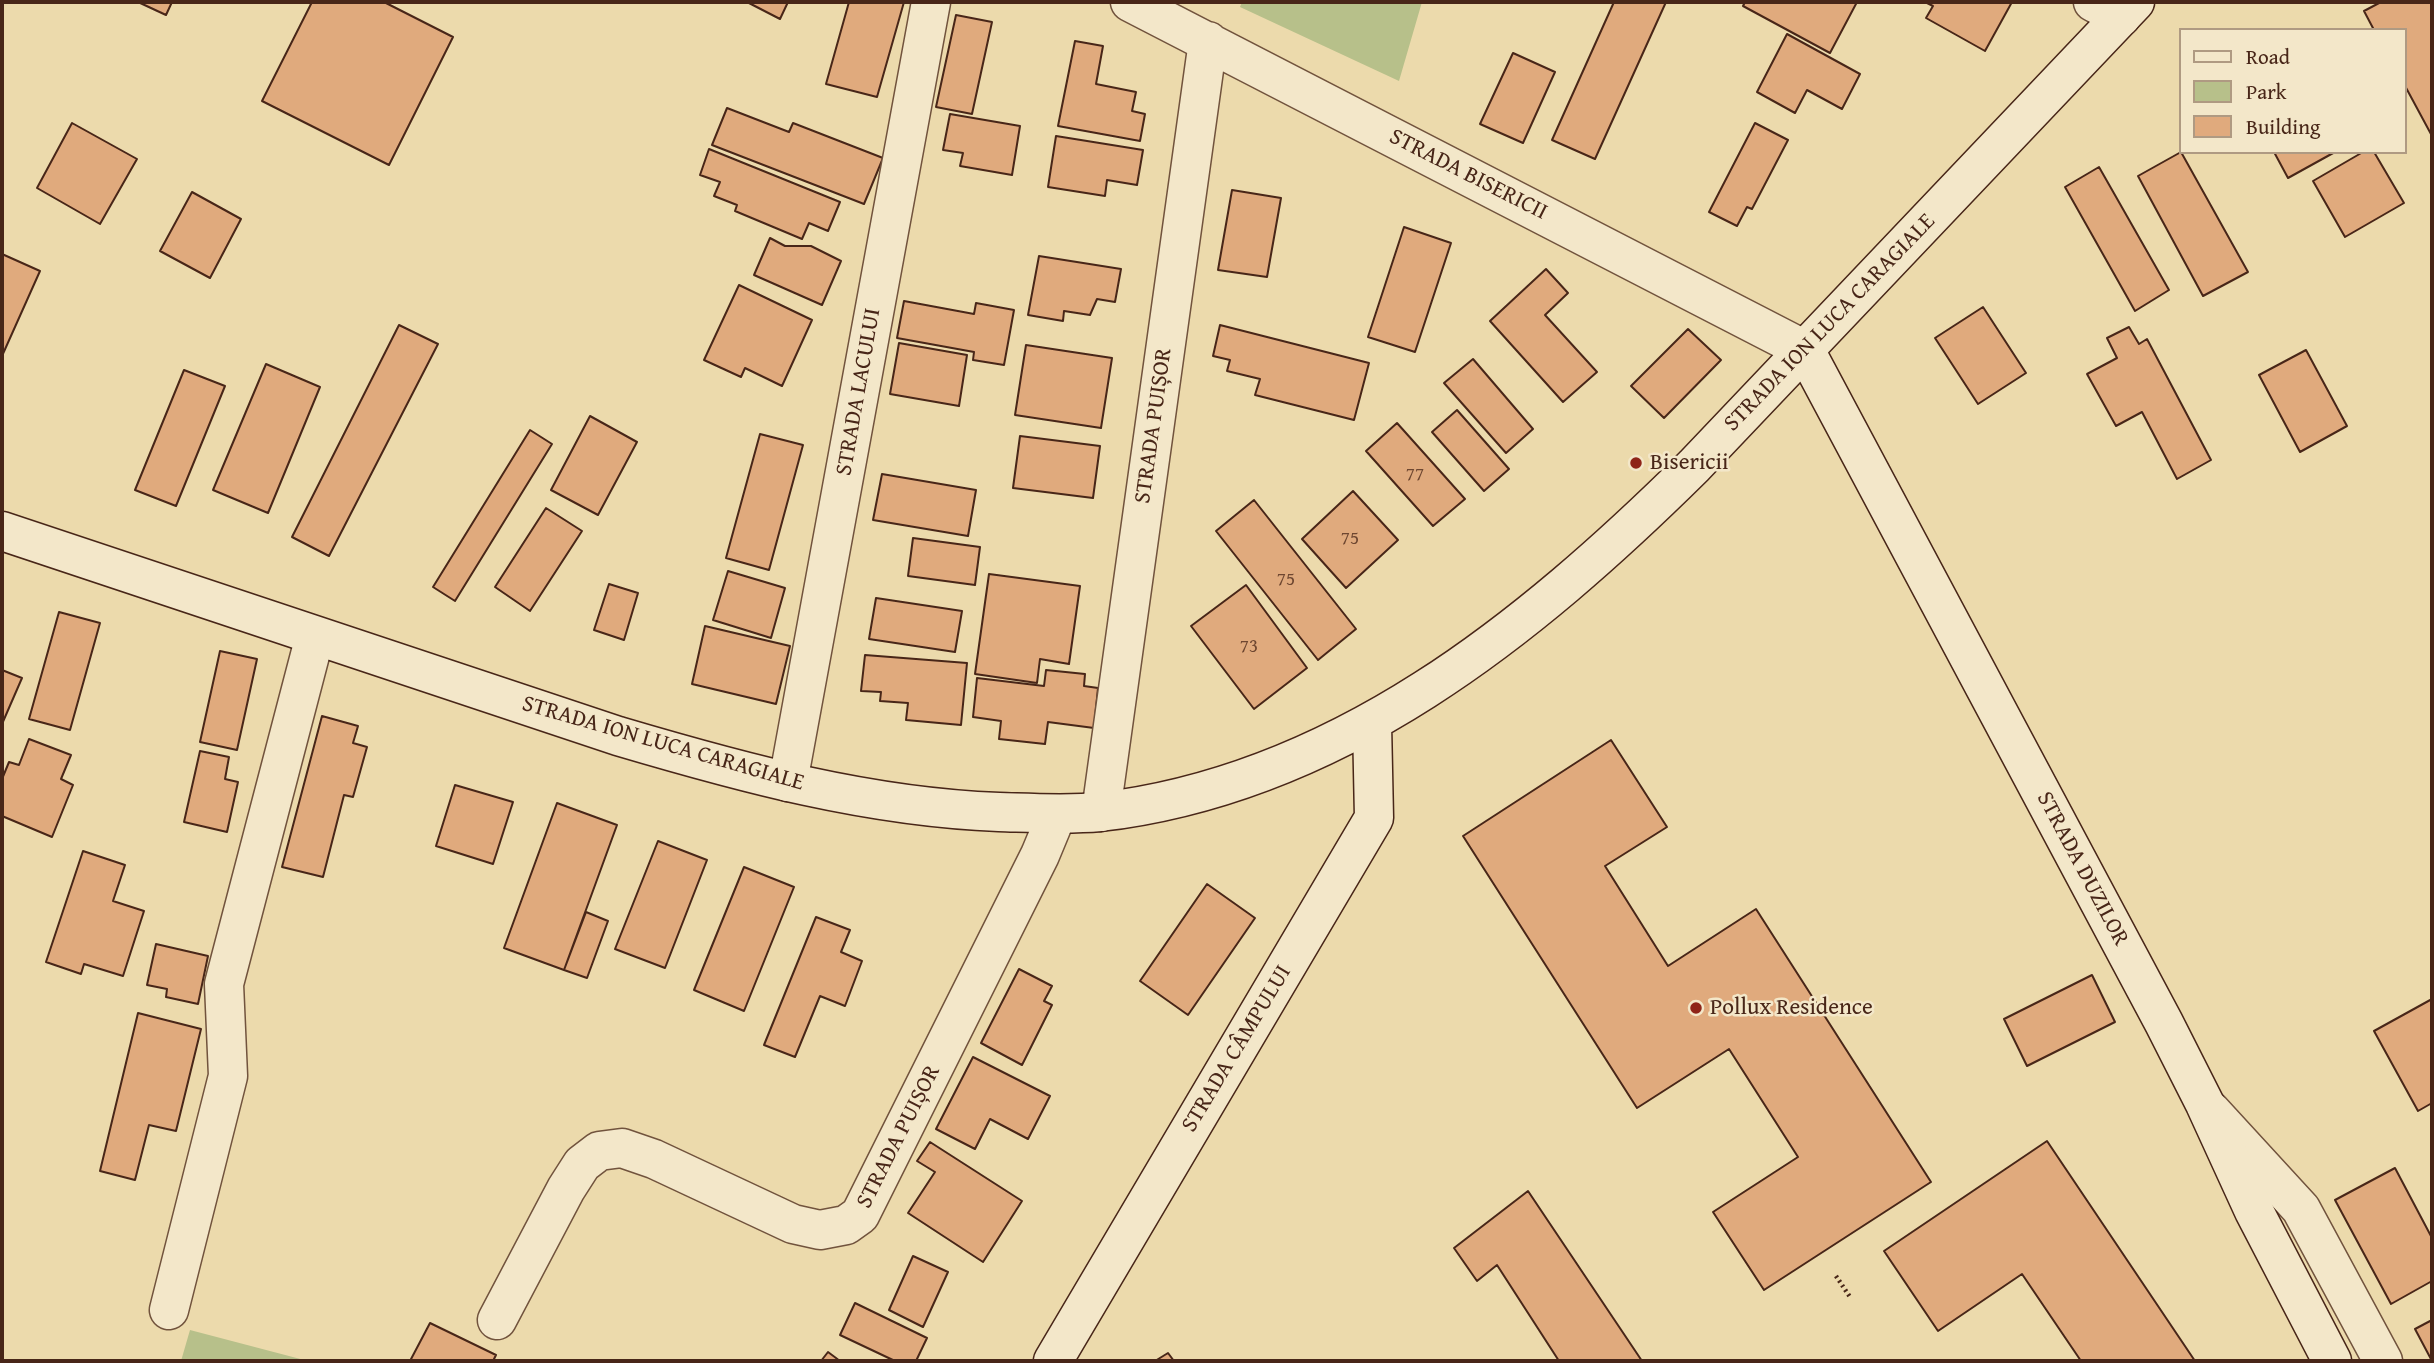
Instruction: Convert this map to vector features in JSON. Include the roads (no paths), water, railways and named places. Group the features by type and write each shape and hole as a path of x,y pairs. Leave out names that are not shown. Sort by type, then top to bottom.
{"street":[{"name":"STRADA LACULUI","path":"788,782 931,2"},
{"name":"STRADA BISERICII","path":"1130,2 1208,41 1814,366"},
{"name":"STRADA ION LUCA CARAGIALE","path":"2,531 618,736 788,782 864,799 948,810 1056,814 1101,811 1180,798 1314,752 1372,723 1436,683 1581,572 1814,366 2117,7"},
{"name":"STRADA PUIȘOR","path":"1101,811 1208,41"},
{"name":"STRADA DUZILOR","path":"1814,366 2164,1023 2254,1211 2332,1361"},
{"path":"169,1310 228,1076 224,984 315,636"},
{"name":"STRADA CÂMPULUI","path":"1053,1361 1374,818 1372,723"},
{"name":"STRADA PUIȘOR","path":"497,1320 566,1189 582,1164 599,1151 622,1148 654,1159 793,1224 820,1230 846,1225 860,1215 1034,867 1056,814"},
{"path":"2205,1104 2301,1209 2383,1361"}],"place":[{"name":"Bisericii","path":"1636,463"},
{"name":"Pollux Residence","path":"1696,1008"}]}
